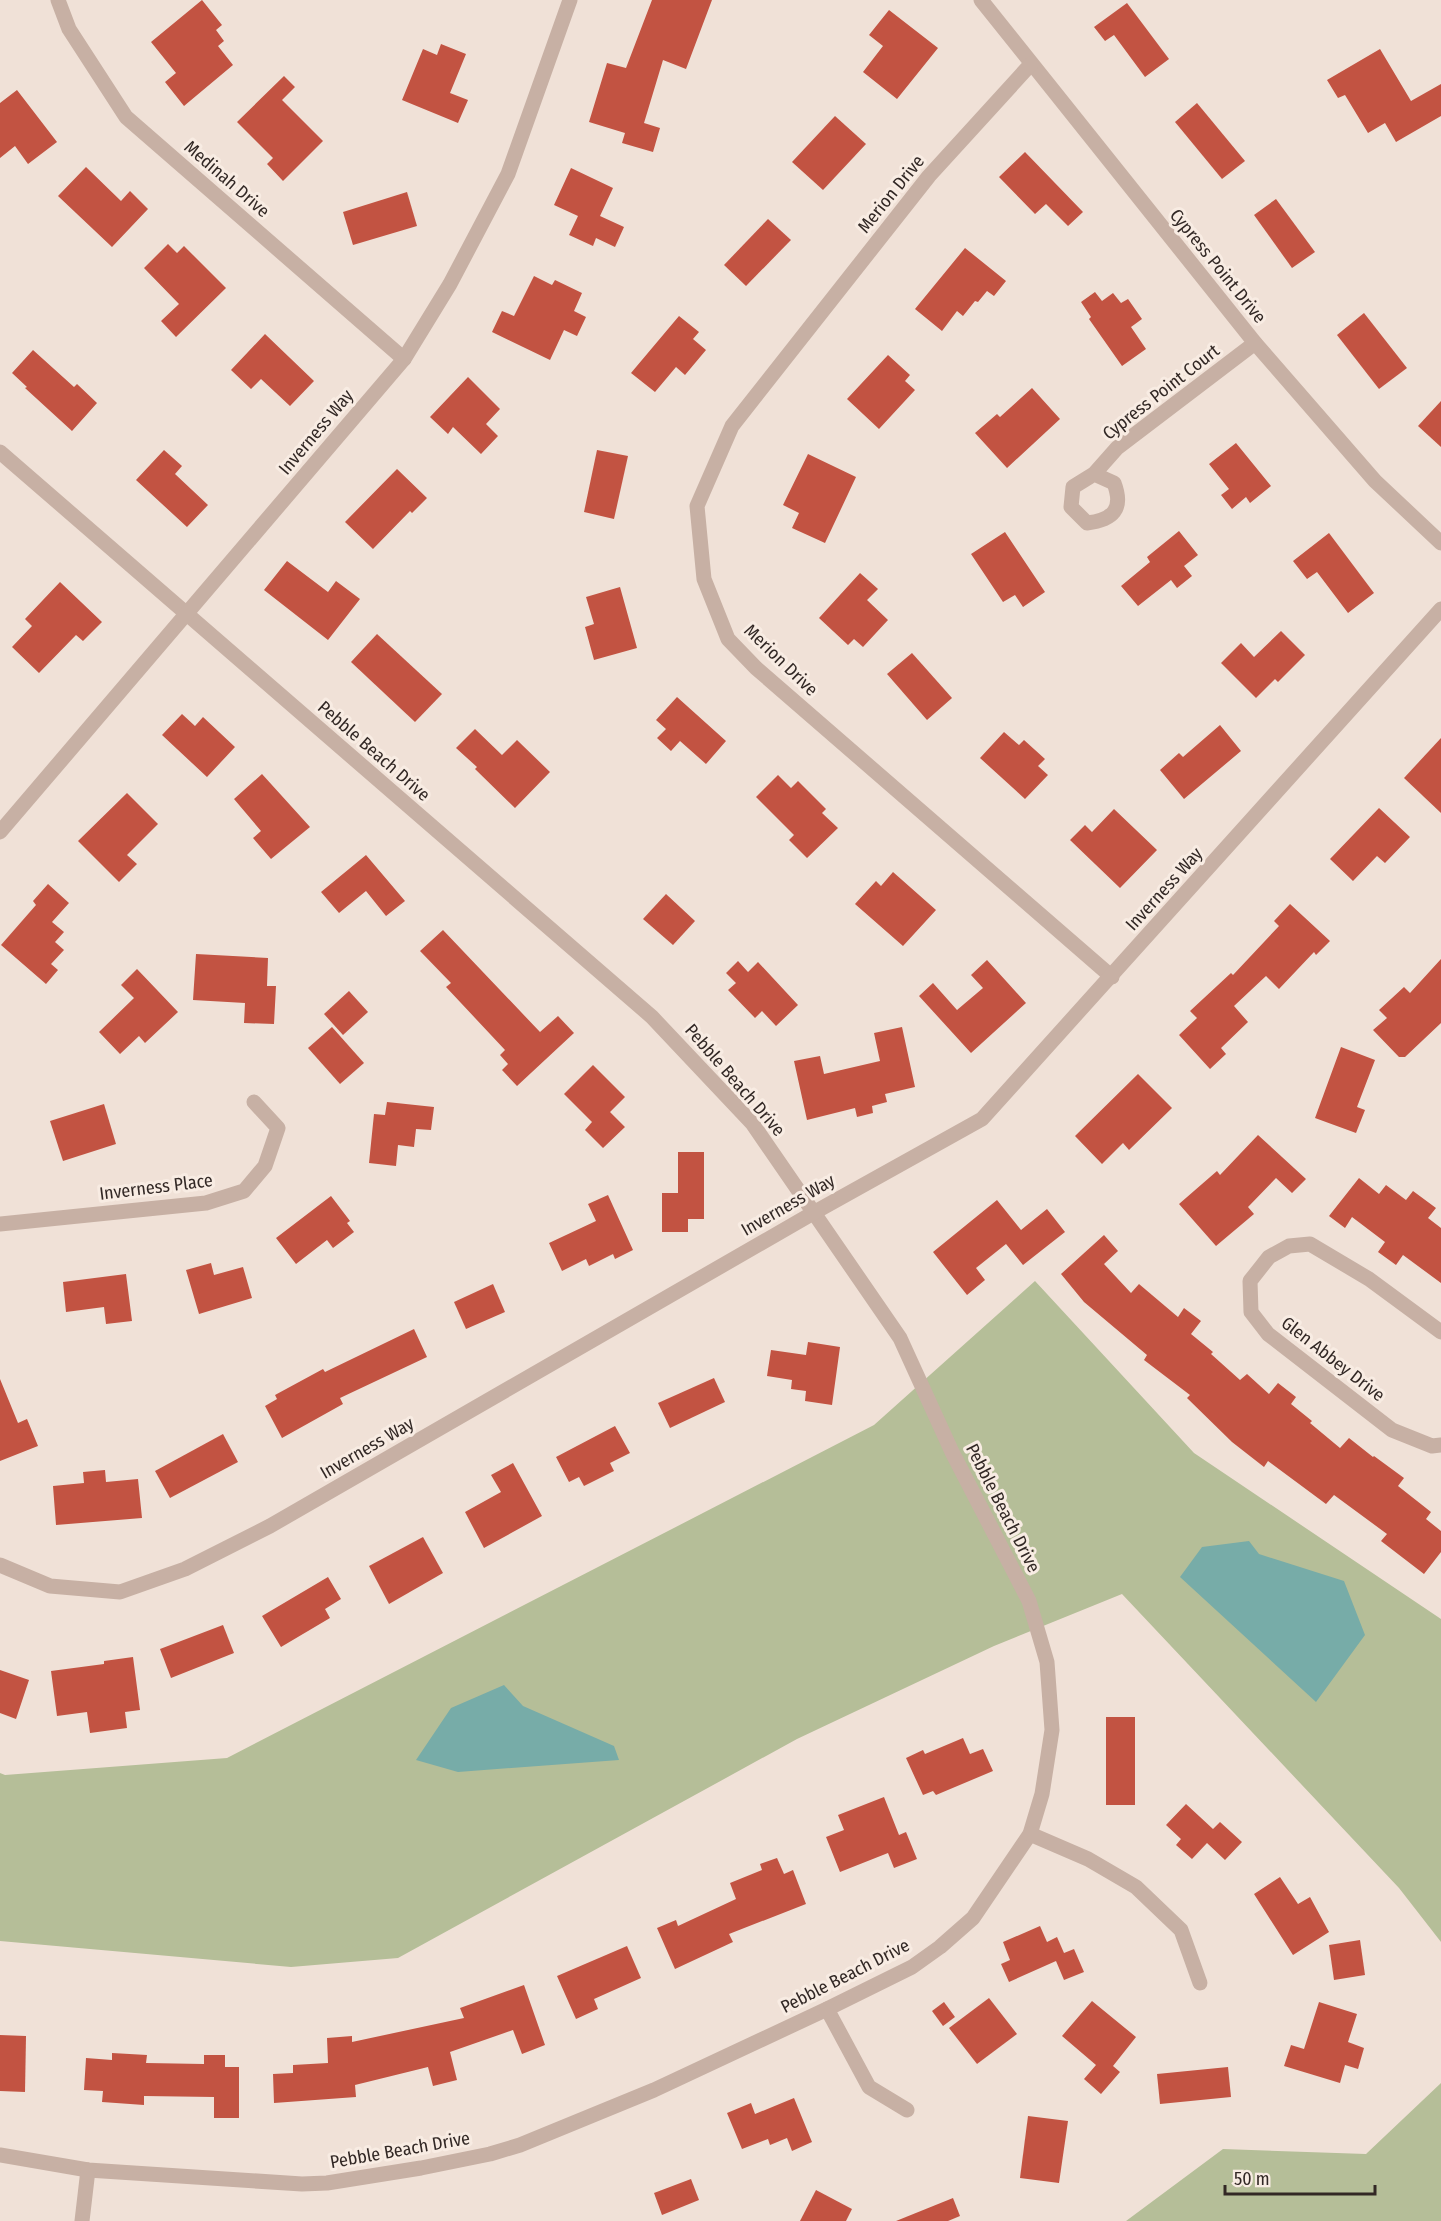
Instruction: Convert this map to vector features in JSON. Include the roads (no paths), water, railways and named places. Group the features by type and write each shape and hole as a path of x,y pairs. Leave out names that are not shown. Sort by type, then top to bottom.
{"street":[{"name":"Medinah Drive","path":"58,0 69,29 126,117 404,359"},
{"name":"Inverness Way","path":"0,832 404,359 450,284 508,174 570,0"},
{"name":"Cypress Point Drive","path":"981,0 1255,343 1375,481 1441,543"},
{"name":"Merion Drive","path":"1031,64 929,176 732,426 697,506 704,579 728,639 756,668 1112,977"},
{"name":"Cypress Point Court","path":"1094,474 1118,448 1255,343"},
{"name":"Pebble Beach Drive","path":"0,452 652,1017 752,1123 900,1338 952,1452 1029,1601 1047,1662 1052,1730 1042,1794 1030,1834 973,1918 940,1947 912,1967 826,2009 654,2090 520,2145 490,2154 421,2168 327,2183 302,2184 87,2170 0,2155"},
{"name":"Inverness Way","path":"0,1565 50,1586 120,1592 185,1569 270,1526 815,1212 982,1119 1441,609"},
{"name":"Inverness Place","path":"0,1224 206,1203 244,1191 265,1166 278,1128 255,1102"},
{"name":"Glen Abbey Drive","path":"1441,1332 1369,1279 1310,1244 1289,1246 1269,1257 1250,1281 1251,1312 1268,1334 1392,1430 1432,1446 1441,1445"},
{"path":"1030,1834 1088,1859 1136,1887 1181,1930 1200,1983"},
{"path":"826,2009 869,2087 907,2110"},
{"path":"82,2221 87,2170"}],"water":[{"path":"1249,1541 1259,1554 1344,1581 1365,1635 1316,1702 1180,1577 1202,1547"},
{"path":"504,1685 523,1706 614,1746 619,1760 458,1772 416,1760 451,1708"}]}
